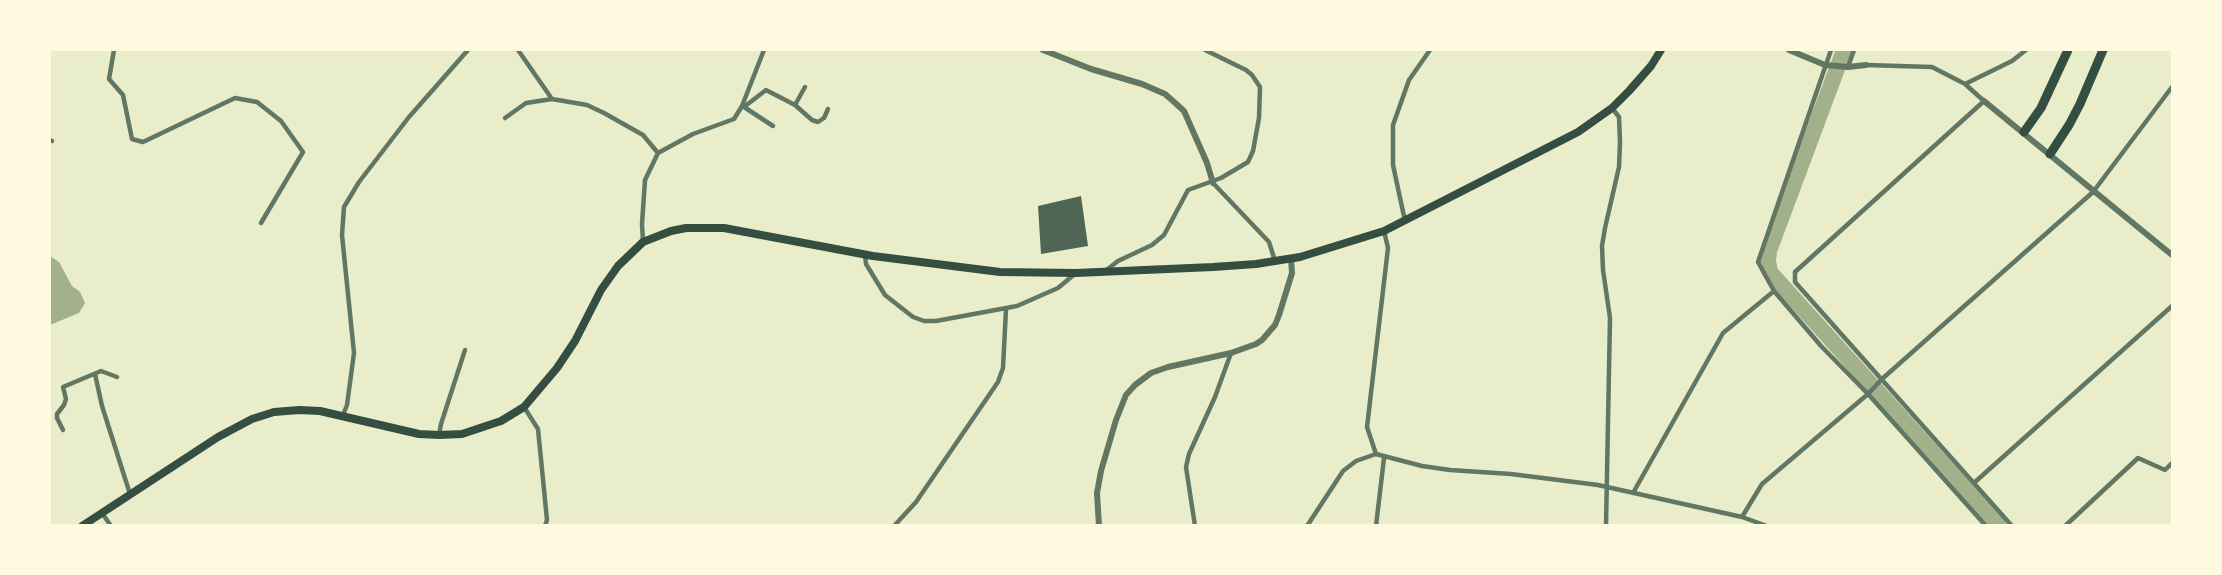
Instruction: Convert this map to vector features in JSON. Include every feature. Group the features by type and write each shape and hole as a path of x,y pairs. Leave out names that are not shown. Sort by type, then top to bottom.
{"highway":[{"path":"2024,132 2041,108 2068,50"},
{"path":"2050,154 2080,104 2103,50"}],"main road":[{"path":"82,525 218,437 252,419 274,412 299,410 343,415 419,434 462,434 489,426 524,407 542,388 569,350 612,274 643,242 671,231 686,228 724,228 865,254 1000,272 1104,272 1213,267 1291,259 1334,248 1384,231 1578,132 1612,108 1651,66 1661,50"}],"street":[{"path":"114,50 109,79 123,95 132,139 143,142 235,98 257,102 281,121 303,152 261,223"},
{"path":"343,415 347,405 354,353 342,235 344,207 359,182 409,117 468,50"},
{"path":"518,50 552,99"},
{"path":"643,242 645,180 658,153 693,134 734,119 743,106 764,50"},
{"path":"1042,50 1091,69 1142,84 1166,94 1173,100 1184,111 1207,163 1213,183 1269,242 1275,261"},
{"path":"1104,272 1118,261 1152,245 1164,235 1188,190 1213,183 1248,162 1253,151 1260,87 1246,70 1205,50"},
{"path":"1405,221 1393,165 1393,125 1409,80 1430,50"},
{"path":"1789,50 1827,65 1932,67 1965,84 2172,255"},
{"path":"1831,50 1758,262 1774,291 1821,346 1869,393 1986,525"},
{"path":"1846,67 1854,50"},
{"path":"1965,84 2012,61 2026,50"},
{"path":"795,105 805,87"},
{"path":"1742,517 1762,484 1869,393 2094,192 2172,87"},
{"path":"743,106 766,90 795,105 812,120 818,122 828,109"},
{"path":"505,117 526,103 552,99 587,105 643,135 658,153"},
{"path":"1984,101 1795,272 1795,282 2012,525"},
{"path":"743,106 773,126"},
{"path":"1606,525 1610,318 1602,246 1619,167 1620,136 1619,117 1612,108"},
{"path":"1384,231 1388,248 1367,427 1376,454 1384,458 1450,470 1542,477 1606,487 1742,517 1749,523 1767,525"},
{"path":"865,254 866,264 885,295 913,317 936,321 1006,309 1058,288 1076,273"},
{"path":"1099,525 1097,493 1101,471 1126,395 1151,373 1231,353 1256,344 1275,325 1290,280 1291,259"},
{"path":"1633,494 1723,333 1774,291"},
{"path":"1975,482 2172,306"},
{"path":"894,525 916,502 998,382 1003,368 1006,309"},
{"path":"440,435 441,424 465,350"},
{"path":"1195,525 1186,467 1189,454 1215,397 1231,353"},
{"path":"63,430 57,414 66,399 63,387 101,371 117,377"},
{"path":"95,374 102,406 130,494"},
{"path":"524,407 538,429 547,520 545,525"},
{"path":"1307,525 1343,471 1356,461 1376,454"},
{"path":"1376,525 1384,458"},
{"path":"2065,525 2138,459 2165,470 2172,463"},
{"path":"102,513 111,525"}],"shaded area":[{"path":"50,256 59,262 72,286 80,292 85,303 79,313 50,325"}],"building":[{"path":"1081,196 1088,246 1041,254 1038,206"}],"waterway":[{"path":"1844,50 1769,251 1770,272 1999,526"}]}
